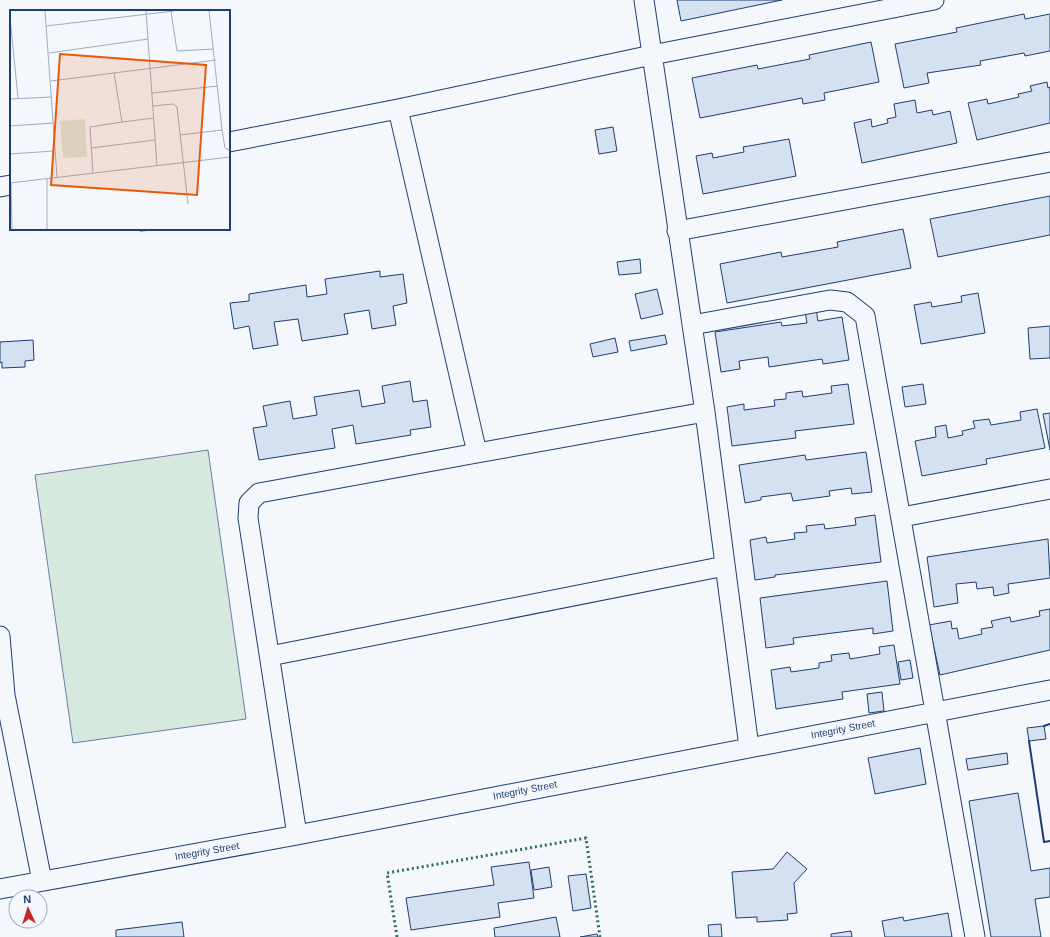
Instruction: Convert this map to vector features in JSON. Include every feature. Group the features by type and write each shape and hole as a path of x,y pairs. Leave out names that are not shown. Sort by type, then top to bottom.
{"street":[{"path":"644,0 705,412 749,747"},
{"path":"230,142 398,109 652,55 934,0"},
{"path":"398,109 477,453"},
{"path":"677,231 1050,162"},
{"path":"0,187 10,185"},
{"path":"692,325 830,300 847,302 865,316 976,937"},
{"path":"297,835 248,518 249,503 260,493 705,412"},
{"path":"902,517 1050,489"},
{"path":"270,656 725,566"},
{"path":"0,636 3,695 42,881"},
{"name":"Integrity Street","path":"0,889 297,835 1050,690"}],"shaded area":[{"path":"208,450 246,719 73,743 35,475"}],"building":[{"path":"677,0 782,0 681,21"},
{"path":"1024,14 1025,19 1050,14 1050,51 1025,56 1024,53 980,61 981,65 927,73 929,83 904,88 895,44 957,32 956,28"},
{"path":"871,42 879,82 824,93 825,100 803,104 802,98 700,118 692,78 757,65 758,69 810,59 809,55"},
{"path":"1047,82 1048,88 1050,87 1050,123 977,140 968,103 987,99 988,104 1019,97 1018,94 1032,91 1030,86"},
{"path":"915,100 917,113 932,110 933,115 950,111 957,143 862,163 854,123 871,119 872,127 888,123 887,119 896,117 894,104"},
{"path":"613,127 617,151 599,154 595,130"},
{"path":"789,139 796,176 703,194 696,156 712,153 713,158 744,152 743,147"},
{"path":"1050,196 1050,235 938,257 930,219"},
{"path":"903,229 911,268 727,303 720,264 781,252 782,257 838,247 837,242"},
{"path":"640,259 641,273 619,275 617,262"},
{"path":"380,271 380,277 403,274 407,303 393,306 396,325 372,329 369,310 344,314 348,334 302,341 298,319 274,322 278,345 253,349 249,326 234,329 230,303 249,301 249,294 306,285 307,297 327,294 325,279"},
{"path":"657,289 663,314 641,319 635,294"},
{"path":"978,293 985,333 921,344 914,305 931,302 932,307 962,302 961,296"},
{"path":"816,309 818,321 842,317 849,360 823,364 822,359 769,367 768,357 739,361 740,369 721,372 715,332 781,322 782,326 807,323 805,311"},
{"path":"1050,326 1050,358 1030,359 1028,328"},
{"path":"665,335 667,344 631,351 629,341"},
{"path":"615,338 618,352 593,357 590,344"},
{"path":"33,340 34,360 25,361 25,367 2,368 2,362 0,363 0,342"},
{"path":"410,381 413,402 427,400 431,427 410,430 411,435 356,444 353,425 332,429 335,448 259,460 253,428 267,426 263,406 290,401 293,419 317,415 314,397 359,390 362,407 385,403 382,386"},
{"path":"848,384 854,424 795,431 796,438 732,446 727,407 744,404 744,410 775,406 774,400 786,399 786,393 802,391 803,397 832,393 831,386"},
{"path":"923,384 926,404 905,407 902,387"},
{"path":"1037,409 1045,448 986,459 987,464 922,476 915,441 936,437 935,427 946,425 948,438 963,435 962,431 975,428 973,421 989,419 991,425 1021,420 1020,412"},
{"path":"1050,413 1050,450 1043,414"},
{"path":"866,452 872,492 852,494 851,488 829,491 830,496 793,501 791,493 761,497 761,500 745,503 739,465 805,455 806,460"},
{"path":"875,515 881,562 775,575 775,577 755,580 750,540 766,537 767,543 795,539 794,533 807,532 806,526 824,524 825,529 856,525 855,518"},
{"path":"1048,539 1050,578 1008,584 1009,593 994,596 993,587 977,589 976,582 956,584 958,603 934,607 927,557"},
{"path":"887,581 893,631 873,634 873,628 793,638 794,644 766,648 760,598"},
{"path":"1050,609 1050,650 940,675 929,625 951,621 952,629 957,628 959,639 982,634 981,629 993,627 991,621 1010,617 1011,622 1040,616 1039,611"},
{"path":"894,645 900,684 842,692 843,699 776,709 771,670 790,667 791,672 819,668 819,663 832,661 831,655 849,653 850,659 880,654 879,647"},
{"path":"910,660 913,678 901,680 898,662"},
{"path":"882,692 884,711 869,713 867,694"},
{"path":"1044,726 1046,739 1029,741 1027,728"},
{"path":"920,748 926,784 875,794 868,758"},
{"path":"1007,753 1008,764 968,770 966,759"},
{"path":"1018,793 1031,871 1050,868 1050,897 1035,899 1041,937 991,937 969,801"},
{"path":"787,852 807,869 794,883 797,913 787,914 788,920 757,922 757,917 736,918 732,872 773,869"},
{"path":"529,862 534,898 498,903 500,917 411,930 406,898 494,885 491,867"},
{"path":"549,867 552,887 534,890 531,870"},
{"path":"586,874 591,908 573,911 568,876"},
{"path":"948,913 952,937 885,937 882,921 903,917 904,921"},
{"path":"556,917 560,937 495,937 494,928"},
{"path":"182,922 184,937 116,937 116,930"},
{"path":"721,924 722,937 709,937 708,925"},
{"path":"851,931 852,937 831,937 831,934"},
{"path":"597,934 598,937 580,937"}],"hedge":[{"path":"397,937 387,873 586,838 600,937"}],"wall":[{"path":"1044,726 1050,724"},
{"path":"1029,741 1044,842 1050,841"}]}
